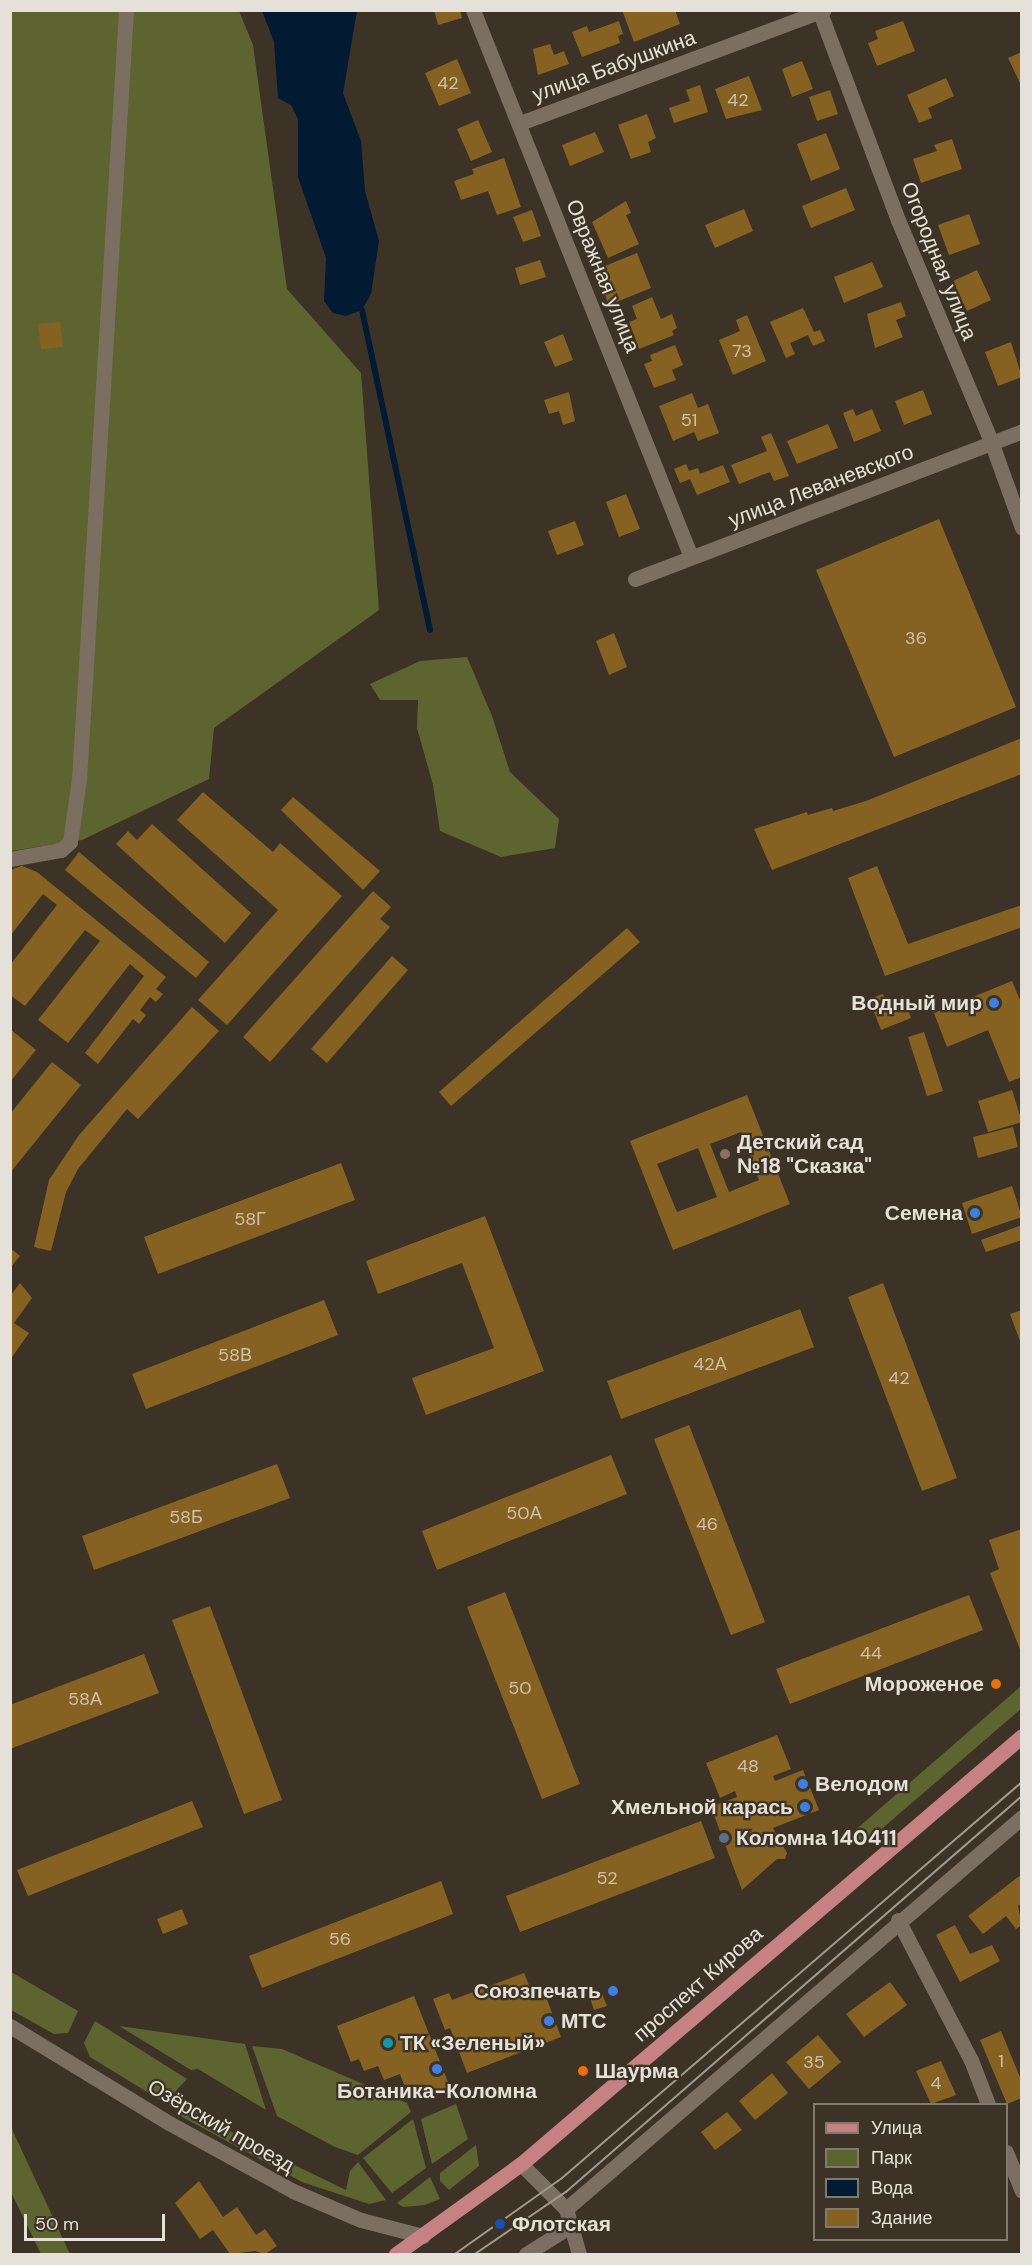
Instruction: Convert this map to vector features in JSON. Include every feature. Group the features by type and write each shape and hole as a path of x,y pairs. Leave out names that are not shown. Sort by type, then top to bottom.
{"main road":[{"name":"проспект Кирова","path":"396,2254 521,2164 1022,1736"}],"street":[{"path":"10,859 61,850 70,842 79,779 126,10"},
{"name":"Овражная улица","path":"473,10 692,557"},
{"name":"улица Бабушкина","path":"520,123 821,11"},
{"name":"Огородная улица","path":"821,11 898,220 992,444 1022,528"},
{"name":"улица Леваневского","path":"635,579 1022,431"},
{"path":"566,2209 898,1920 1022,1817"},
{"path":"898,1920 971,2060 988,2103"},
{"name":"Озёрский проезд","path":"10,2026 169,2122 293,2192 361,2220 423,2236"},
{"path":"1008,2157 1022,2191"},
{"path":"521,2164 566,2209 579,2254"},
{"path":"526,2254 572,2225"}],"green space":[{"path":"11,11 239,11 253,45 287,289 361,373 379,610 214,728 209,779 82,840 11,851"},
{"path":"467,657 492,716 510,772 559,819 555,848 501,857 440,831 433,785 417,728 418,700 380,700 370,684 420,661"},
{"path":"1020,1687 1021,1709 863,1845 853,1832"},
{"path":"11,1972 78,2011 68,2033 54,2034 11,2010"},
{"path":"95,2021 187,2079 165,2103 90,2057 84,2043"},
{"path":"119,2026 245,2044 266,2110 198,2069 191,2070"},
{"path":"252,2046 282,2049 407,2103 411,2112 358,2155 335,2147 277,2116"},
{"path":"184,2103 251,2144 346,2190 350,2171 358,2162 386,2200 369,2204 302,2182 177,2114"},
{"path":"456,2104 468,2139 432,2164 421,2119"},
{"path":"413,2119 426,2168 392,2193 363,2158"},
{"path":"10,2127 70,2254 41,2254 11,2192"},
{"path":"476,2145 479,2166 449,2190 440,2181 440,2173"},
{"path":"430,2177 440,2199 425,2205 403,2207 397,2203"}],"water":[{"path":"262,11 357,11 343,93 361,141 365,191 379,241 371,294 362,310 346,316 333,313 324,301 326,258 298,177 298,119 291,105 278,98 274,42"}],"building":[{"path":"434,10 460,10 462,18 438,25"},
{"path":"622,10 675,10 680,24 634,42"},
{"path":"619,21 623,34 618,36 620,43 582,57 572,32 587,26 589,32"},
{"path":"903,21 915,51 877,66 868,43 878,39 875,31"},
{"path":"550,44 554,55 564,51 569,64 538,75 533,49"},
{"path":"1022,52 1022,82 1020,83 1008,58"},
{"path":"457,59 471,93 439,106 425,73"},
{"path":"802,61 813,89 792,97 782,69"},
{"path":"749,76 762,110 726,119 715,89"},
{"path":"946,78 954,96 928,108 932,118 919,123 907,95"},
{"path":"700,85 708,112 674,123 669,108 690,101 686,90"},
{"path":"830,90 838,114 817,121 809,97"},
{"path":"647,114 656,138 648,142 651,152 631,159 618,125"},
{"path":"478,120 492,152 471,161 457,129"},
{"path":"595,132 604,152 570,166 562,145"},
{"path":"826,133 840,169 811,181 797,144"},
{"path":"952,139 962,169 921,183 913,159 937,151 934,145"},
{"path":"504,158 521,207 497,215 488,191 461,200 454,181 474,174 472,169"},
{"path":"846,188 855,210 811,228 802,206"},
{"path":"626,201 631,213 626,215 639,244 608,258 592,222"},
{"path":"744,209 753,231 715,248 705,225"},
{"path":"532,210 541,236 523,242 513,217"},
{"path":"969,214 980,244 949,255 938,225"},
{"path":"637,253 651,288 609,305 595,270"},
{"path":"540,260 546,277 520,285 515,268"},
{"path":"872,262 883,287 844,303 834,277"},
{"path":"977,270 991,300 967,311 953,281"},
{"path":"652,297 661,319 672,314 677,328 672,331 674,335 639,349 629,322 637,319 632,306"},
{"path":"901,302 906,316 896,320 903,337 875,348 867,314"},
{"path":"803,308 814,332 820,330 825,341 813,346 808,335 790,343 795,354 786,358 770,322"},
{"path":"747,315 766,361 733,375 719,340 740,331 736,320"},
{"path":"60,322 63,347 41,349 38,324"},
{"path":"563,334 573,360 555,367 544,342"},
{"path":"1011,342 1022,377 998,386 985,352"},
{"path":"675,345 683,365 672,370 676,380 654,388 644,364 652,361 650,355"},
{"path":"923,390 932,414 904,425 895,401"},
{"path":"569,392 575,421 563,425 559,411 549,414 544,400"},
{"path":"692,393 698,408 708,404 719,433 698,441 694,432 673,441 659,406"},
{"path":"853,409 856,416 872,409 881,431 854,442 843,413"},
{"path":"828,424 838,448 797,464 787,441"},
{"path":"771,433 789,476 774,481 770,472 739,484 731,465 767,451 761,437"},
{"path":"686,464 689,471 698,468 700,474 723,465 730,482 697,495 690,479 680,483 674,469"},
{"path":"626,494 640,529 619,537 606,502"},
{"path":"939,519 1016,707 894,757 816,570"},
{"path":"575,521 584,545 557,555 548,531"},
{"path":"614,633 627,667 609,675 596,641"},
{"path":"1022,738 1022,774 772,870 754,829 807,812 808,815 832,808 833,811 866,801"},
{"path":"203,792 273,852 280,843 342,896 227,1025 198,1000 278,910 177,820"},
{"path":"293,797 380,871 363,890 281,810"},
{"path":"152,824 251,913 225,943 116,844 128,831 137,840"},
{"path":"79,852 209,962 196,978 65,870"},
{"path":"22,866 37,872 166,977 156,989 163,994 156,1002 150,997 140,1010 146,1015 139,1024 133,1019 98,1064 85,1053 144,976 130,964 68,1043 38,1020 100,941 85,930 25,1006 10,995 10,965 57,905 43,894 10,936 10,870"},
{"path":"877,866 908,944 1022,905 1022,927 885,976 848,878"},
{"path":"373,891 391,907 380,919 390,927 270,1062 243,1037"},
{"path":"627,928 640,942 451,1106 439,1092"},
{"path":"392,956 408,970 327,1063 311,1049"},
{"path":"1012,981 1022,1005 1022,1077 1009,1082 988,1030 947,1047 934,1013"},
{"path":"883,994 886,1003 903,996 911,1018 881,1030 869,999"},
{"path":"192,1007 219,1031 138,1119 127,1109 78,1169 66,1192 51,1251 34,1247 49,1180 79,1135"},
{"path":"10,1029 36,1050 10,1082"},
{"path":"924,1032 943,1091 927,1096 908,1037"},
{"path":"52,1062 81,1085 10,1173 10,1114"},
{"path":"1012,1090 1022,1122 988,1132 978,1101"},
{"path":"747,1095 790,1204 673,1250 630,1141","holes":["741,1132 759,1180 729,1192 710,1144","698,1148 717,1197 677,1212 657,1164"]},
{"path":"1013,1127 1018,1147 978,1158 973,1137"},
{"path":"341,1163 355,1200 158,1274 144,1237"},
{"path":"1012,1186 1022,1217 972,1234 962,1203"},
{"path":"485,1216 544,1371 426,1415 412,1378 494,1348 462,1263 378,1294 366,1261"},
{"path":"1022,1225 1022,1240 986,1252 981,1240"},
{"path":"10,1248 20,1256 10,1268"},
{"path":"20,1283 32,1298 14,1323 29,1333 10,1360 10,1296"},
{"path":"883,1283 957,1478 922,1491 848,1297"},
{"path":"324,1300 338,1335 146,1409 132,1374"},
{"path":"800,1309 814,1347 621,1419 607,1381"},
{"path":"1022,1310 1022,1344 1021,1344 1010,1314"},
{"path":"689,1425 765,1622 731,1635 654,1439"},
{"path":"611,1455 627,1494 437,1570 422,1531"},
{"path":"277,1464 290,1498 94,1570 82,1536"},
{"path":"1022,1529 1021,1652 990,1573 999,1569 989,1540"},
{"path":"505,1592 580,1784 542,1799 467,1607"},
{"path":"969,1595 983,1630 790,1704 776,1669"},
{"path":"210,1606 282,1800 244,1814 172,1620"},
{"path":"144,1654 159,1693 10,1749 10,1705"},
{"path":"777,1735 791,1769 773,1776 775,1781 803,1770 819,1810 773,1828 787,1853 785,1859 777,1859 742,1890 711,1807 737,1797 735,1791 720,1798 706,1763"},
{"path":"192,1801 203,1827 28,1896 17,1870"},
{"path":"701,1821 715,1858 520,1932 506,1896"},
{"path":"1022,1874 1022,1903 1018,1906 1022,1925 1016,1929 1006,1916 983,1934 968,1916"},
{"path":"441,1881 453,1914 262,1988 249,1956"},
{"path":"182,1909 188,1924 163,1934 157,1919"},
{"path":"955,1925 970,1954 992,1945 1000,1961 960,1982 936,1935"},
{"path":"524,1973 531,1990 542,1986 561,2037 467,2073 450,2028 445,2030 433,1999 449,1993 452,2000"},
{"path":"890,1982 907,2005 864,2037 846,2014"},
{"path":"602,1994 607,2006 594,2010 590,1998"},
{"name":"ТК «Зеленый»","path":"414,1996 450,2087 429,2096 425,2086 407,2093 400,2074 384,2080 378,2066 364,2071 359,2059 351,2062 337,2026"},
{"path":"1001,2031 1022,2082 1022,2098 1007,2103 980,2040"},
{"path":"818,2035 841,2062 809,2089 786,2062"},
{"path":"941,2061 956,2095 931,2103 916,2071"},
{"name":"Шаурма","path":"583,2064 591,2072 584,2079 576,2070"},
{"path":"772,2073 788,2093 755,2120 739,2101"},
{"path":"727,2112 742,2130 715,2150 701,2132"},
{"path":"199,2181 223,2217 237,2207 256,2235 265,2229 277,2246 265,2254 255,2251 230,2254 213,2230 200,2239 175,2203"}],"waterway":[{"path":"362,310 430,630"}],"tram line":[{"path":"455,2254 561,2179 1022,1782"},
{"path":"475,2254 566,2192 1022,1796"}],"place":[{"name":"Водный мир","path":"994,1003"},
{"name":"Детский сад №18 \"Сказка\"","path":"725,1154"},
{"name":"Семена","path":"975,1213"},
{"name":"Мороженое","path":"996,1684"},
{"name":"Велодом","path":"803,1784"},
{"name":"Хмельной карась","path":"805,1807"},
{"name":"Коломна 140411","path":"724,1838"},
{"name":"Союзпечать","path":"613,1991"},
{"name":"МТС","path":"549,2021"},
{"name":"ТК «Зеленый»","path":"388,2043"},
{"name":"Ботаника-Коломна","path":"437,2069"},
{"name":"Шаурма","path":"583,2071"},
{"name":"Флотская","path":"500,2224"}]}
